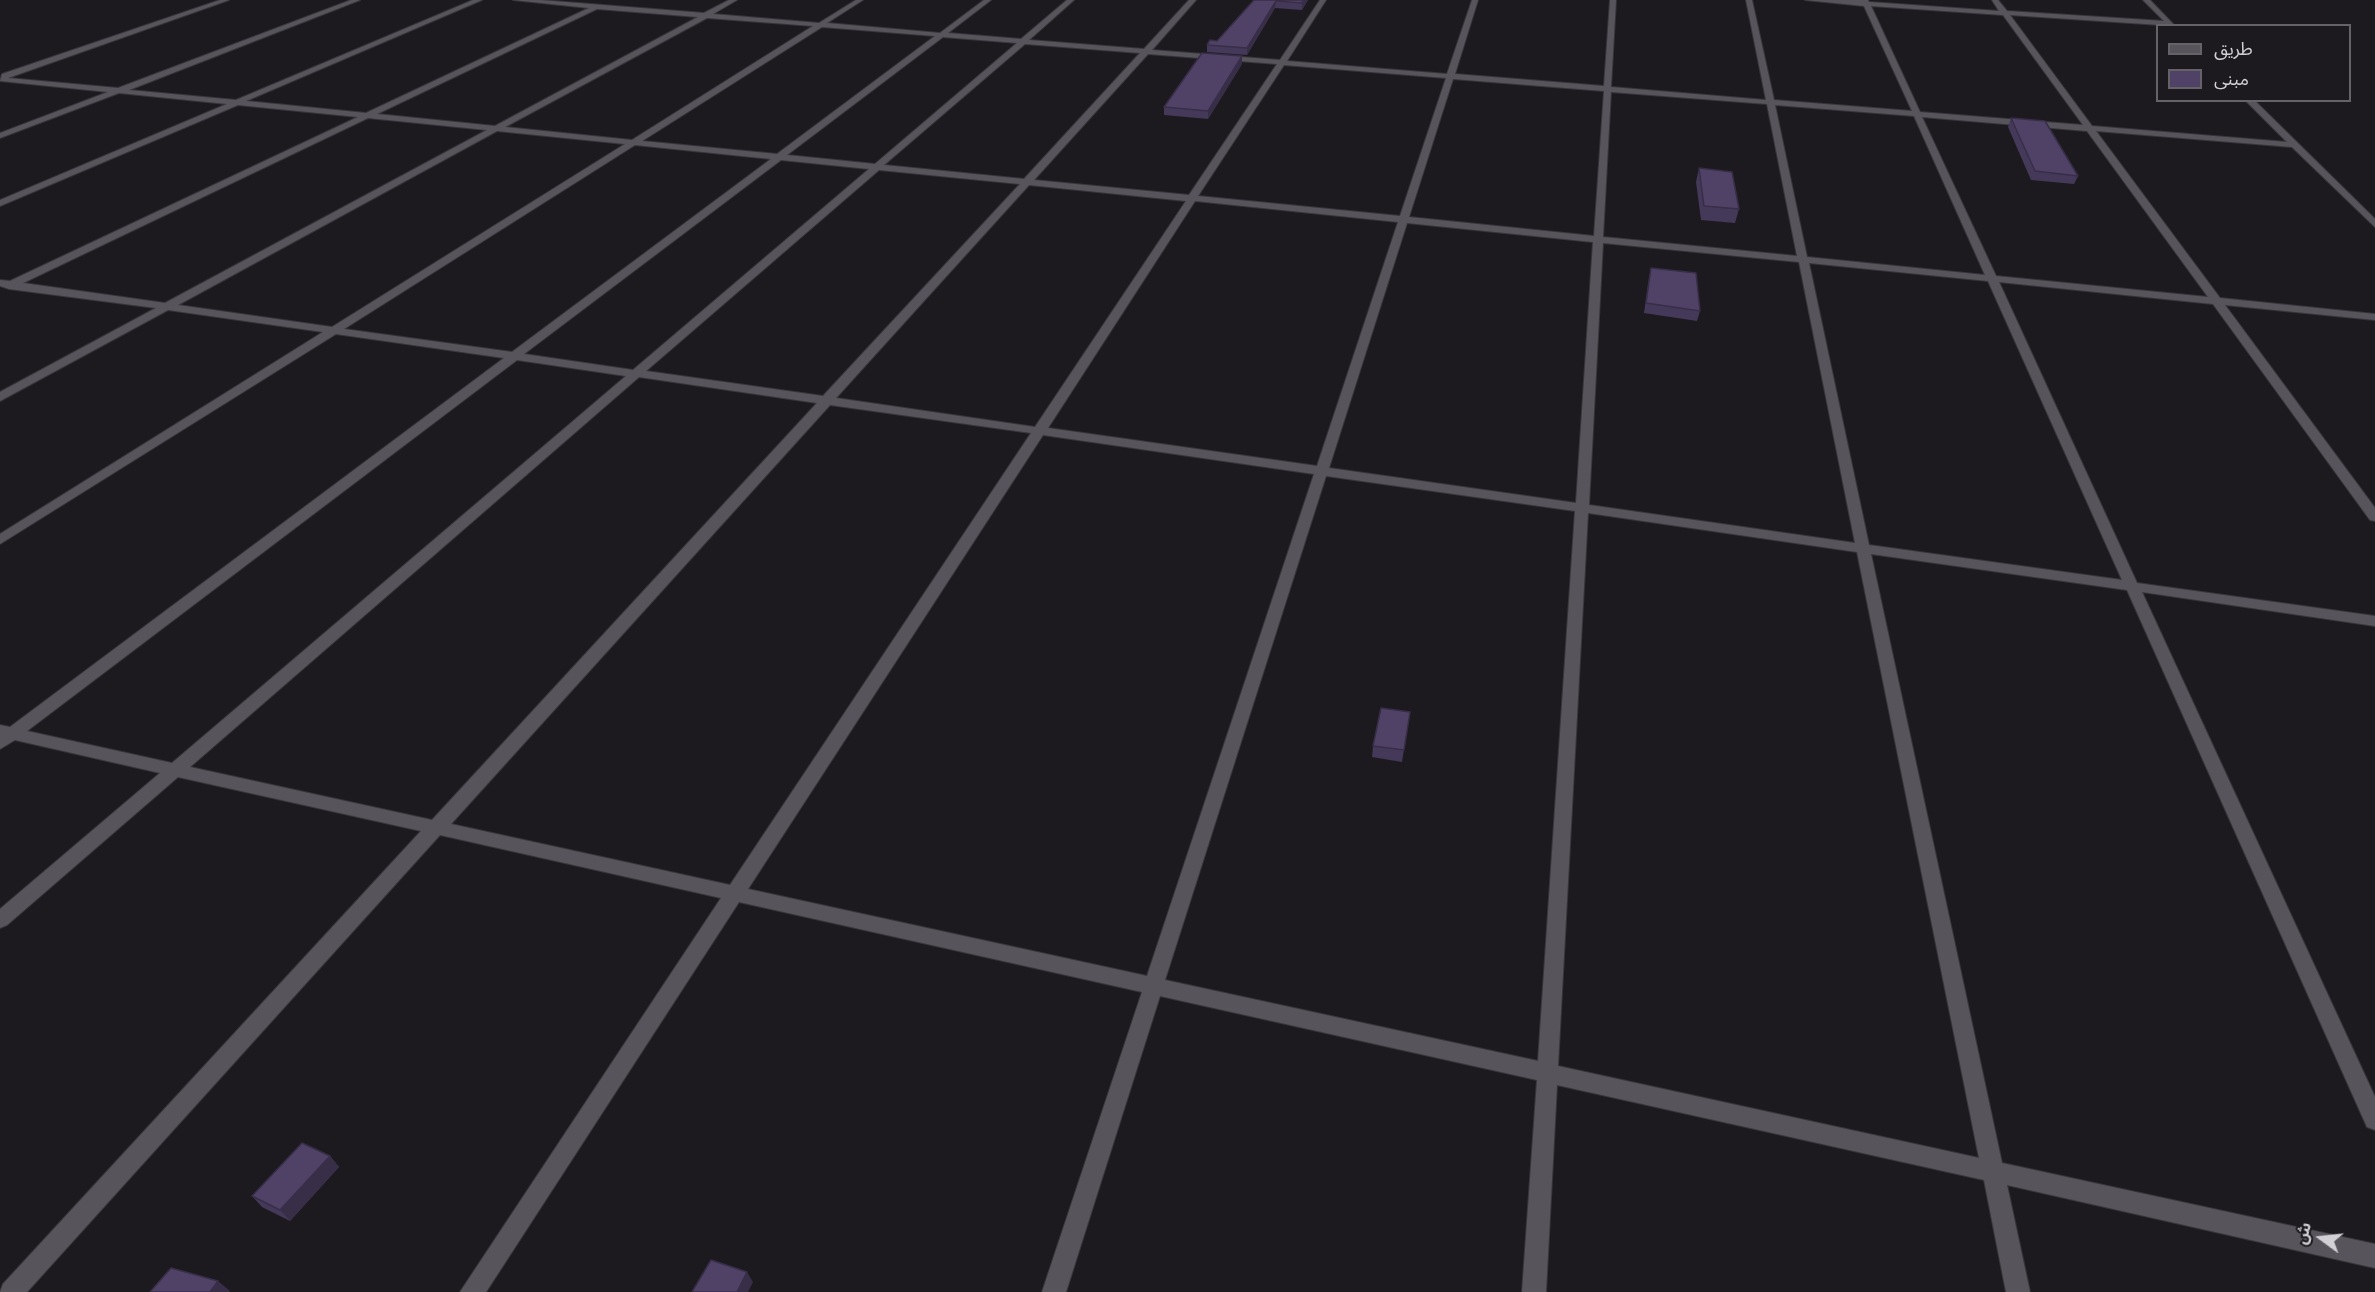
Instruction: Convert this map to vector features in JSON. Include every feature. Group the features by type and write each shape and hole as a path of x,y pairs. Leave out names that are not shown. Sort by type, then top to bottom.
{"street":[{"path":"0,78 226,0"},
{"path":"0,136 357,0"},
{"path":"0,203 479,0"},
{"path":"516,0 2294,145"},
{"path":"4,286 610,0"},
{"path":"0,397 734,0"},
{"path":"0,540 860,0"},
{"path":"4,736 514,357 988,0"},
{"path":"0,920 1071,0"},
{"path":"11,1292 1193,0"},
{"path":"472,1292 1323,0"},
{"path":"1054,1292 1475,0"},
{"path":"1533,1292 1613,0"},
{"path":"1749,0 2018,1292"},
{"path":"1808,0 1866,2 2157,24"},
{"path":"1995,0 2375,517"},
{"path":"2146,0 2170,24"},
{"path":"1866,2 2375,1120"},
{"path":"0,78 2375,317"},
{"path":"2251,102 2375,224"},
{"path":"4,286 166,307 2375,621"},
{"path":"4,736 175,770 2375,1256"}],"building":[{"path":"1254,0 1304,0 1302,3 1276,1 1247,48 1207,45 1210,40 1217,41"},
{"path":"1202,53 1242,56 1208,111 1164,107"},
{"path":"2011,118 2045,121 2078,176 2035,171"},
{"path":"1699,168 1732,172 1739,209 1704,206"},
{"path":"1651,268 1696,273 1700,311 1646,303"},
{"path":"1381,708 1410,712 1404,750 1373,746"},
{"path":"302,1143 330,1156 280,1210 252,1196"},
{"path":"711,1260 747,1272 737,1292 692,1292"},
{"path":"171,1268 218,1281 210,1292 150,1292"}]}
